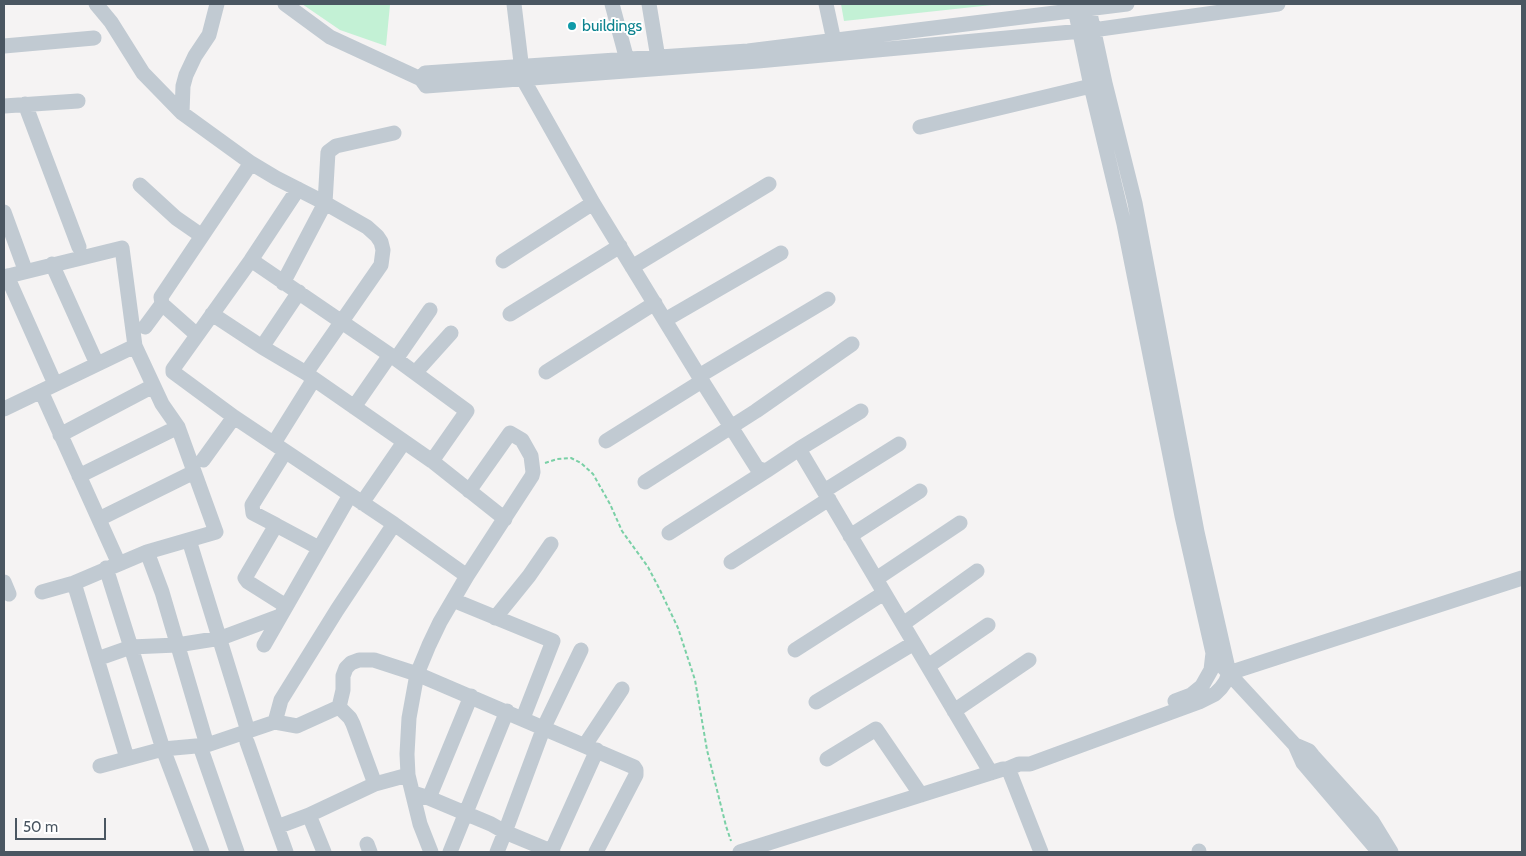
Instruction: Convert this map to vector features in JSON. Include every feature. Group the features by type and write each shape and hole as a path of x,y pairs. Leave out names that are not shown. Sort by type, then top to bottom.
{"street":[{"path":"96,4 111,22 143,73 182,113 251,164 367,227 381,242 383,250 381,265 342,321 310,376 252,505 253,514 319,548"},
{"path":"182,113 183,86 186,75 195,56 209,35 217,4"},
{"path":"284,4 330,37 421,79 425,73 522,73 1087,30 1278,4"},
{"path":"514,4 522,73 593,204 753,463 757,468 766,471"},
{"path":"612,4 627,60"},
{"path":"649,4 658,58"},
{"path":"826,4 834,41"},
{"path":"522,73 627,60 658,58 708,60 1082,7 1127,4"},
{"path":"736,847 921,795 1003,769 1030,764 1199,702 1215,694 1226,681 1229,673 1198,532 1146,253 1082,7"},
{"path":"1013,767 1027,757 1191,695 1197,691 1207,678 1213,658 1124,224 1091,86 1087,30"},
{"path":"4,46 94,38"},
{"path":"920,127 1091,86"},
{"path":"4,106 78,101"},
{"path":"25,104 79,248"},
{"path":"283,283 325,203 328,155 331,149 394,134"},
{"path":"197,335 162,304 161,297 251,164"},
{"path":"632,267 769,184"},
{"path":"140,185 176,218 202,236"},
{"path":"298,189 252,260 197,335 173,372 234,417 394,524 467,576"},
{"path":"502,261 593,204"},
{"path":"4,212 23,264"},
{"path":"1124,224 1139,221"},
{"path":"510,314 620,246"},
{"path":"42,592 74,583 147,552 216,532 199,466 178,427 162,404 135,346 122,248 5,276 55,384"},
{"path":"665,320 781,253"},
{"path":"1130,257 1146,253"},
{"path":"252,260 283,283 342,321 467,411 432,461"},
{"path":"52,264 97,364"},
{"path":"262,347 299,292"},
{"path":"606,441 828,299"},
{"path":"546,372 655,303"},
{"path":"146,327 162,304"},
{"path":"354,407 430,310"},
{"path":"212,314 310,376 432,461 505,519"},
{"path":"415,373 451,333"},
{"path":"645,482 852,344"},
{"path":"5,406 135,346"},
{"path":"60,435 153,386"},
{"path":"41,391 99,519 113,566 131,647 163,749 202,852"},
{"path":"670,533 861,411"},
{"path":"99,519 199,466 234,417"},
{"path":"79,476 178,427"},
{"path":"431,852 420,824 408,775 409,718 418,674 429,645 453,600 533,472 530,456 519,437 510,434 469,491"},
{"path":"264,645 319,548 356,499 404,442"},
{"path":"730,562 899,444"},
{"path":"799,449 991,773"},
{"path":"850,536 920,491"},
{"path":"876,579 960,523"},
{"path":"275,722 281,700 336,610 394,524"},
{"path":"276,525 245,578 283,611"},
{"path":"189,540 221,638 248,736 286,852"},
{"path":"495,618 529,576 551,544"},
{"path":"147,552 162,592 204,746 237,852"},
{"path":"903,624 977,572"},
{"path":"1229,673 1522,578"},
{"path":"74,583 127,758"},
{"path":"795,650 884,593"},
{"path":"453,600 553,641 522,718"},
{"path":"97,659 131,647 177,645 221,638 283,611"},
{"path":"928,666 988,625"},
{"path":"816,702 914,643"},
{"path":"497,852 544,727 580,650"},
{"path":"339,707 343,690 343,676 346,668 351,663 369,658 418,674 634,767 636,775 596,852"},
{"path":"1213,658 1295,745 1303,763 1379,852"},
{"path":"954,711 1029,660"},
{"path":"413,793 467,813 552,852 591,748 622,689"},
{"path":"430,798 471,696"},
{"path":"100,766 163,749 204,746 248,736 275,722 297,726 339,707"},
{"path":"339,707 353,724 374,784"},
{"path":"450,852 507,711"},
{"path":"827,759 876,729 921,795"},
{"path":"1295,745 1309,751 1372,821 1391,852"},
{"path":"1013,767 1039,851"},
{"path":"277,827 309,815 374,784 408,775"},
{"path":"309,815 324,852"}],"path":[{"path":"541,465 557,459 571,458 582,463 593,474 610,504 622,531 648,567 660,590 678,628 695,680 708,750 726,826 736,847"}],"green space":[{"path":"302,4 401,4 390,5 386,46 340,30"},
{"path":"841,4 1001,4 844,21"}],"place":[{"name":"buildings","path":"572,26"}]}
